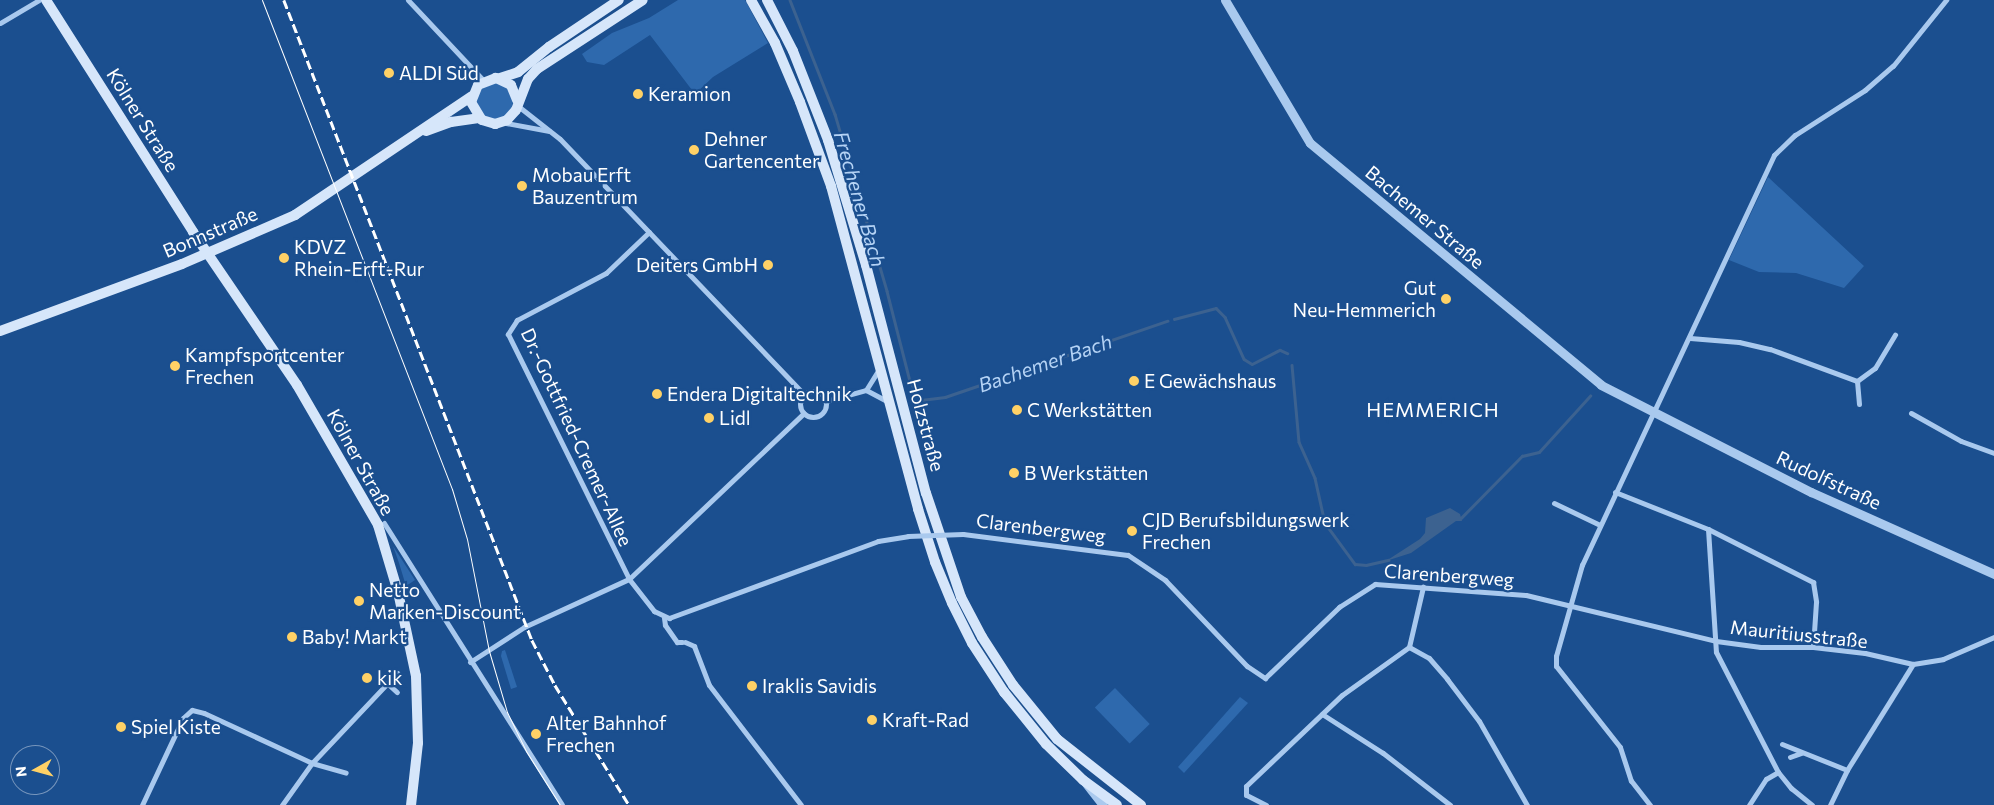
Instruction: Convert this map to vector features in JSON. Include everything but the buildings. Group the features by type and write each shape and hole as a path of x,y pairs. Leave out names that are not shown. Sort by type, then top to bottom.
{"main road":[{"name":"Kölner Straße","path":"46,0 208,253 297,385 364,496 381,534 403,613 418,693 418,743 411,805"},
{"path":"619,0 549,46 518,72 500,78 483,80 472,96 472,108 478,118 488,123 500,123 512,116 517,102 537,69 643,0"},
{"name":"Holzstraße","path":"751,0 774,43 816,142 935,562 972,643 1004,692 1046,744 1083,780 1117,805"},
{"name":"Holzstraße","path":"767,0 794,51 828,140 866,265 926,493 961,597 982,637 1013,685 1057,739 1135,803"},
{"path":"500,78 511,85 517,102"},
{"name":"Bonnstraße","path":"0,330 81,303 208,253 295,215 472,96"},
{"name":"Bonnstraße","path":"418,134 451,122 478,118"}],"street":[{"path":"0,23 39,0"},
{"path":"408,0 483,80"},
{"name":"Bachemer Straße","path":"1225,0 1310,143 1600,385 1653,412"},
{"path":"1650,805 1631,781 1620,747 1556,666 1582,565 1780,147 1880,78 1946,0"},
{"path":"517,102 549,131 649,232 804,394"},
{"path":"500,123 549,131"},
{"name":"Dr.-Gottfried-Cremer-Allee","path":"649,232 606,273 516,320 508,334 628,579 654,611 664,618 665,625 677,642 694,646 709,685 801,805"},
{"path":"1857,381 1875,368 1895,335"},
{"path":"1690,338 1739,342 1770,349 1857,381"},
{"path":"826,401 866,390 877,377 879,362"},
{"path":"1857,381 1859,404"},
{"path":"866,390 882,396 891,406"},
{"path":"804,394 816,391 826,401"},
{"path":"804,394 800,405 804,412 811,417 820,415 826,401"},
{"name":"Dr.-Gottfried-Cremer-Allee","path":"470,662 524,627 538,623 628,579 804,412"},
{"name":"Rudolfstraße","path":"1653,412 1811,492 1994,574"},
{"path":"1911,413 1967,443 1994,453"},
{"path":"1615,492 1708,529 1813,582 1816,602 1813,647"},
{"path":"1554,503 1600,525"},
{"name":"Kölner Straße","path":"384,523 562,805"},
{"path":"1708,529 1716,652 1732,687 1778,772 1791,788 1812,805"},
{"name":"Clarenbergweg","path":"664,618 675,616 878,541 908,536 963,534 1128,555 1165,580 1260,677 1273,673 1321,624 1361,590 1376,584 1506,592 1571,604 1716,641"},
{"path":"1266,805 1244,792 1246,786 1342,695 1409,647 1422,587"},
{"name":"Mauritiusstraße","path":"1716,641 1761,647 1813,647 1865,653 1912,664 1943,659 1994,636"},
{"path":"1409,647 1429,658 1447,679 1479,722 1527,805"},
{"path":"1830,805 1847,770 1912,664"},
{"path":"282,805 312,763 397,673"},
{"path":"388,684 397,692"},
{"path":"142,805 183,718 192,710 204,713 312,763 346,773"},
{"path":"1322,714 1383,753 1450,805"},
{"path":"1782,744 1847,770"},
{"path":"1790,756 1801,753"},
{"path":"1749,805 1766,779 1778,772"},
{"name":"Holzstraße","path":"1083,780 1103,805"}],"shaded area":[{"path":"678,0 745,0 768,43 713,77 695,94 650,35 604,65 587,62 582,54 612,33 649,18"},
{"path":"495,83 507,89 513,101 507,113 495,119 483,113 477,101 483,89"},
{"path":"1768,177 1864,266 1844,288 1796,273 1759,272 1729,260"},
{"path":"1450,508 1460,514 1462,521 1456,521 1411,553 1386,561 1420,539 1425,533 1426,518"},
{"path":"393,546 415,580 406,586 399,563"},
{"path":"505,650 517,687 511,689 501,656 502,651"},
{"path":"1115,688 1150,724 1130,743 1095,707"},
{"path":"1240,697 1248,703 1184,773 1178,767"}],"waterway":[{"name":"Frechener Bach","path":"790,0 835,114 887,291 910,381 921,400 945,397 1167,321"},
{"name":"Bachemer Bach","path":"1174,319 1216,308 1225,317 1244,359 1252,364 1280,350 1287,353"},
{"name":"Bachemer Bach","path":"1292,365 1299,442 1315,478 1325,523 1355,564 1366,565 1388,560"},
{"name":"Bachemer Bach","path":"1461,518 1522,456 1539,452 1590,396"}],"tram line":[{"path":"262,0 452,489 467,539 489,651 507,712 526,751 560,805"}],"railway":[{"path":"284,0 532,640 555,685 629,805"}],"place":[{"name":"ALDI Süd","path":"389,73"},
{"name":"Keramion","path":"638,94"},
{"name":"Dehner Gartencenter","path":"694,150"},
{"name":"Mobau Erft Bauzentrum","path":"522,186"},
{"name":"KDVZ Rhein-Erft-Rur","path":"284,258"},
{"name":"Deiters GmbH","path":"768,265"},
{"name":"Gut Neu-Hemmerich","path":"1446,299"},
{"name":"Kampfsportcenter Frechen","path":"175,366"},
{"name":"E Gewächshaus","path":"1134,381"},
{"name":"Endera Digitaltechnik","path":"657,394"},
{"name":"C Werkstätten","path":"1017,410"},
{"name":"Lidl","path":"709,418"},
{"name":"B Werkstätten","path":"1014,473"},
{"name":"CJD Berufsbildungswerk Frechen","path":"1132,531"},
{"name":"Netto Marken-Discount","path":"359,601"},
{"name":"Baby! Markt","path":"292,637"},
{"name":"kik","path":"367,678"},
{"name":"Iraklis Savidis","path":"752,686"},
{"name":"Kraft-Rad","path":"872,720"},
{"name":"Spiel Kiste","path":"121,727"},
{"name":"Alter Bahnhof Frechen","path":"536,734"}],"district":[{"name":"HEMMERICH","path":"1433,409"}]}
